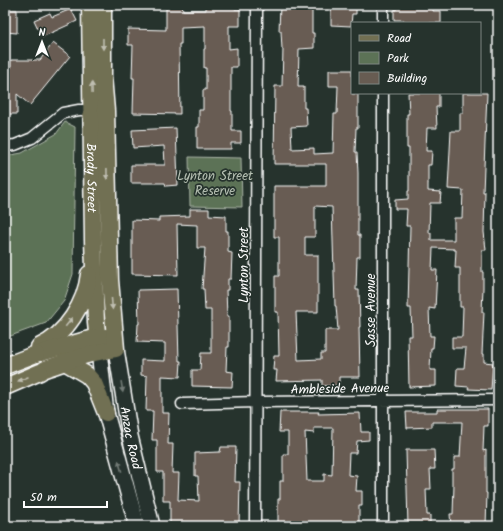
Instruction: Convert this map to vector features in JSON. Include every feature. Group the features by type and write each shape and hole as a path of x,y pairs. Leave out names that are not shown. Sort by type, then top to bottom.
{"main road":[{"name":"Brady Street","path":"90,5 99,110 115,343"},
{"name":"Brady Street","path":"98,344 93,253 99,110 103,76 103,5"},
{"path":"12,363 38,351 68,324 78,310 88,282 91,257 93,253"},
{"path":"38,351 115,343"},
{"name":"Anzac Road","path":"115,343 130,436 152,526"},
{"path":"5,387 43,370 84,355 98,344"},
{"name":"Anzac Road","path":"98,344 106,413 137,526"},
{"path":"65,362 87,375 94,383 106,413"}],"street":[{"name":"Lynton Street","path":"255,526 257,5"},
{"path":"383,5 383,22"},
{"name":"Sasse Avenue","path":"383,94 383,526"},
{"path":"5,146 15,145 32,138 63,113 79,110 99,110"},
{"name":"Ambleside Avenue","path":"182,404 383,400 498,400"}],"green space":[{"path":"65,122 75,127 73,274 64,301 46,323 5,338 5,156 22,153 56,134"},
{"name":"Lynton Street Reserve","path":"189,157 241,158 242,207 190,206"}],"building":[{"path":"166,5 182,5 183,10 206,10 206,5 235,5 235,9 240,9 240,26 229,26 229,49 237,48 237,67 231,67 232,131 241,131 241,143 231,143 231,149 197,149 199,110 203,110 203,90 206,90 206,68 204,68 205,26 181,27 181,44 179,44 180,114 133,113 133,45 128,45 128,29 166,30"},
{"path":"280,5 312,5 312,33 314,33 314,48 299,49 298,87 304,87 304,108 306,108 307,126 291,127 292,149 314,148 314,154 333,153 334,114 337,114 338,86 329,86 329,70 351,70 351,94 358,94 358,128 356,128 355,152 357,152 358,173 358,235 360,235 360,257 357,257 356,290 359,290 360,377 339,377 339,385 322,386 322,380 276,381 277,370 273,370 274,356 279,356 278,312 275,312 275,276 279,276 279,237 274,237 274,186 326,186 326,164 274,164 275,86 282,86 283,49 281,31 279,31","holes":["315,206 332,207 335,306 338,330 325,330 325,353 321,353 321,359 298,360 296,312 318,312 318,255 305,255 305,237 315,237"]},
{"path":"331,5 356,5 356,14 352,14 351,26 331,25"},
{"path":"396,5 433,5 433,11 441,11 441,22 404,22 404,20 394,20 394,10 396,10"},
{"path":"71,9 77,21 42,37 34,20 50,13 52,17"},
{"path":"5,10 17,10 17,33 5,32"},
{"path":"53,43 70,56 30,105 17,94 17,114 5,114 5,68 11,68 11,60 40,60"},
{"path":"487,93 483,192 485,192 484,232 486,250 482,250 482,312 484,312 482,354 484,354 484,362 493,363 491,390 468,389 469,387 456,386 457,368 464,368 466,348 452,348 452,337 462,337 463,307 460,307 460,268 455,268 456,250 433,248 432,270 437,270 435,309 429,308 430,336 434,336 433,348 431,348 430,370 436,370 436,386 409,387 408,336 412,336 411,308 408,308 410,226 406,226 407,209 395,209 395,200 408,199 409,148 407,148 407,114 409,114 408,94 439,94 439,107 436,107 437,128 427,128 426,151 432,151 431,165 428,165 428,191 441,192 440,203 430,203 429,233 431,233 431,240 454,240 454,218 462,218 463,190 448,189 451,131 460,131 460,113 463,113 463,94"},
{"path":"176,128 178,185 166,186 165,183 131,183 131,165 165,165 164,146 133,148 132,130"},
{"path":"190,209 209,209 209,215 226,216 228,252 232,253 231,279 228,279 228,290 226,290 227,316 229,316 229,347 227,347 226,371 233,372 232,387 192,386 192,370 200,370 201,353 211,353 211,310 205,310 204,289 202,289 205,248 197,248 197,225 177,224 178,275 132,274 132,220 159,221 159,217 190,216"},
{"path":"177,289 179,361 181,361 180,377 162,376 162,413 169,413 168,444 173,444 172,473 179,473 178,500 199,501 198,476 195,476 195,453 220,452 221,447 236,447 235,482 240,482 239,526 170,526 170,501 163,501 163,472 157,472 157,440 152,440 153,411 146,411 147,376 141,375 141,360 165,361 165,343 137,342 139,324 138,290"},
{"path":"437,409 488,409 488,426 484,426 483,451 486,450 486,526 451,526 450,514 453,514 454,485 452,485 452,469 454,469 454,457 460,457 462,422 432,422 432,427 407,428 406,412 437,412"},
{"path":"280,412 319,412 318,414 360,413 361,432 369,432 369,440 357,441 356,453 349,453 348,475 357,476 356,491 362,491 362,506 359,506 359,526 278,526 280,481 283,481 283,454 288,454 288,432 279,432","holes":["314,428 333,428 332,475 324,474 324,481 307,481 305,432 314,433"]},
{"path":"406,450 434,450 435,469 430,469 431,489 426,489 427,515 430,515 430,526 408,526"}]}
